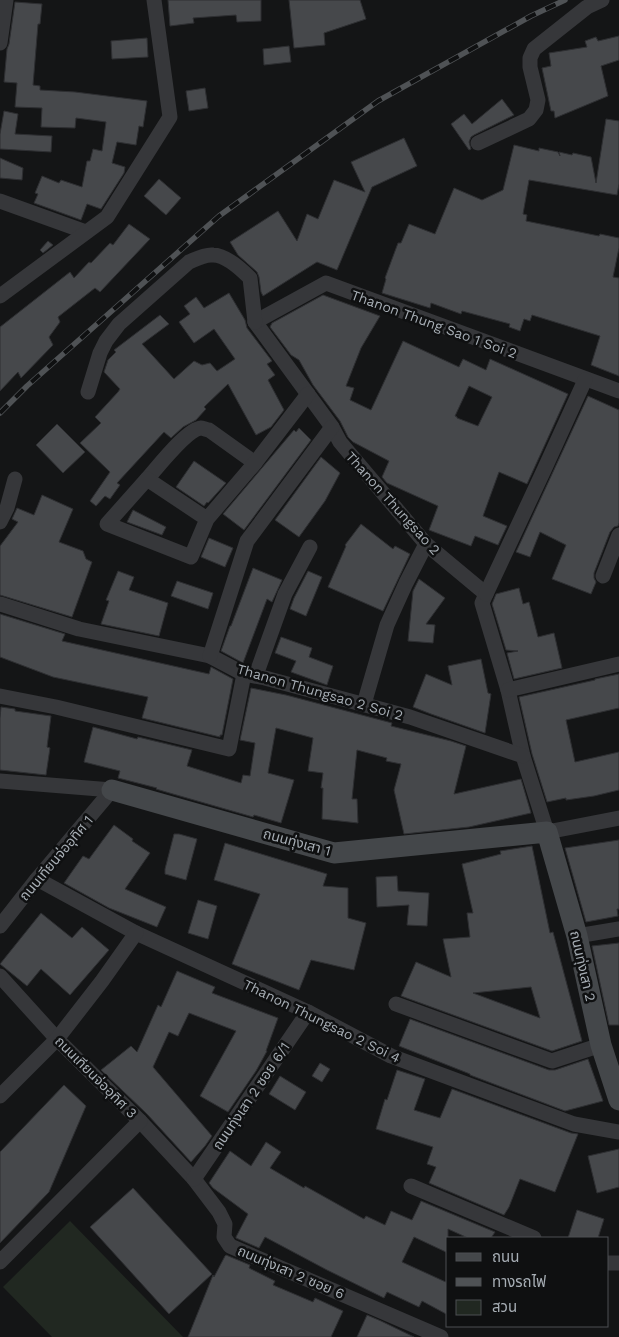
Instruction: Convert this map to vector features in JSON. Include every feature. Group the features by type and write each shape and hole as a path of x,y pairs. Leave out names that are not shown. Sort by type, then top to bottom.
{"street":[{"path":"0,43 6,0"},
{"path":"0,296 107,217 170,117 154,0"},
{"path":"478,144 530,119 536,110 538,100 530,67 530,58 534,49 587,7 602,0"},
{"path":"0,201 86,232"},
{"path":"88,392 106,340 119,324 189,262 196,259 213,255 238,267 250,278 255,322"},
{"name":"Thanon Thung Sao 1 Soi 2","path":"255,322 326,283 619,391"},
{"name":"Thanon Thungsao 2","path":"255,322 332,426 340,442 426,544 486,594"},
{"path":"586,380 482,603 508,690 523,756 547,832 619,818"},
{"path":"255,463 209,430 202,428 184,437 107,524 191,557 208,519 255,463 308,394"},
{"path":"210,656 247,541 332,426"},
{"path":"0,522 7,508 15,479"},
{"path":"147,479 208,519"},
{"path":"602,576 619,536"},
{"path":"364,704 387,625 426,544"},
{"path":"0,696 56,707 229,749 250,674 285,594 310,547"},
{"name":"Thanon Thungsao 2 Soi 2","path":"0,604 79,628 210,656 250,674 410,717 523,756"},
{"path":"508,690 619,664"},
{"path":"0,781 112,790"},
{"name":"ถนนทุ่งเสา 1","path":"112,790 334,853 547,832"},
{"name":"ถนนเทียนจ่ออุทิศ 1","path":"0,926 112,790"},
{"name":"ถนนทุ่งเสา 2","path":"547,832 577,936 601,1046 619,1100"},
{"name":"Thanon Thungsao 2 Soi 4","path":"37,879 136,933 308,1012 391,1056 574,1124 619,1132"},
{"path":"577,936 619,929"},
{"path":"0,1096 57,1039 136,933"},
{"name":"ถนนเทียนจ่ออุทิศ 3","path":"0,976 57,1039 140,1121 0,1262"},
{"path":"396,1004 552,1061 601,1046"},
{"name":"ถนนทุ่งเสา 2 ซอย 6/1","path":"194,1179 308,1012"},
{"name":"ถนนทุ่งเสา 2 ซอย 6","path":"140,1121 194,1179 219,1212 225,1224 224,1237 230,1246 441,1337"},
{"path":"411,1186 532,1237"}],"green space":[{"path":"70,1221 183,1337 52,1337 3,1287"}],"building":[{"path":"168,0 261,0 261,21 237,22 236,15 193,18 194,23 170,26"},
{"path":"289,0 360,0 366,19 324,33 325,45 294,48"},
{"path":"15,2 42,4 40,24 38,24 33,85 40,86 40,90 75,92 147,101 143,127 139,126 136,145 117,142 112,163 125,167 124,173 101,209 87,204 81,220 34,203 38,194 35,193 42,176 59,183 61,180 82,187 87,161 90,161 93,149 102,151 106,122 76,118 75,128 41,127 42,108 15,107 17,83 4,82 7,49"},
{"path":"619,36 619,60 601,66 608,96 555,118 554,111 551,111 542,68 551,66 549,53 587,47 585,41 596,37 598,41"},
{"path":"147,38 148,57 112,59 111,41"},
{"path":"289,46 291,62 264,65 263,49"},
{"path":"205,88 208,108 189,111 186,91"},
{"path":"502,99 514,115 471,137 469,142 471,149 469,150 451,124 464,114 472,124"},
{"path":"4,111 18,114 15,134 52,136 51,152 0,149 0,134"},
{"path":"606,119 619,121 619,184 617,195 529,180 523,214 527,215 526,221 599,236 600,234 619,238 619,248 613,277 619,278 619,376 591,365 600,336 532,315 530,321 524,319 520,331 509,327 510,324 462,311 461,314 431,303 430,308 382,293 385,278 398,243 401,243 409,224 435,234 454,188 482,200 503,190 514,145 539,151 539,148 558,152 560,156 559,152 591,157 596,183"},
{"path":"404,138 417,166 372,187 337,270 317,262 263,296 257,272 238,255 230,242 278,211 297,241 307,214 318,219 334,180 365,192 351,162"},
{"path":"0,158 23,168 22,180 0,178"},
{"path":"159,179 181,198 166,215 144,196"},
{"path":"129,224 150,239 100,292 95,288 58,317 60,322 49,337 53,345 21,378 18,372 0,391 0,327 70,272 74,278 110,243 113,245"},
{"path":"48,241 53,245 43,253 40,250"},
{"path":"229,293 245,320 247,328 272,361 267,364 275,375 268,380 284,410 271,427 256,435 228,384 204,407 206,409 196,420 183,427 171,438 164,432 117,483 120,485 110,499 105,496 96,506 90,501 110,472 80,443 101,423 95,417 120,389 104,372 108,360 116,352 114,350 160,315 169,324 142,344 174,379 194,361 202,365 210,363 217,371 235,359 214,329 194,343 179,322 190,314 184,306 196,297 204,308"},
{"path":"323,295 380,316 361,348 346,386 354,388 350,400 371,410 403,341 459,367 463,359 486,370 490,359 568,394 527,484 499,472 483,516 507,526 498,545 475,536 471,546 429,530 438,506 387,483 382,477 389,461 353,442 348,437 340,421 313,385 299,360 291,355 270,327 272,323","holes":["469,386 492,397 478,426 455,416"]},
{"path":"588,396 619,410 619,523 610,532 594,573 596,582 591,594 552,579 566,545 540,532 530,557 516,552"},
{"path":"57,424 85,452 63,473 36,445"},
{"path":"299,428 311,440 244,530 223,514 294,430 296,432"},
{"path":"321,457 340,473 325,501 299,537 275,520"},
{"path":"194,461 226,483 204,506 176,487"},
{"path":"42,495 73,509 59,542 83,551 86,559 92,562 72,617 0,595 0,546 18,522 12,519 17,508 34,515"},
{"path":"133,510 166,527 162,535 127,522"},
{"path":"361,524 393,549 395,546 410,554 383,611 328,587 345,545"},
{"path":"209,538 233,548 225,567 201,557"},
{"path":"253,568 282,580 272,602 267,599 243,663 221,651"},
{"path":"118,571 134,577 129,590 168,603 159,636 101,624 109,601 106,600"},
{"path":"308,571 322,577 306,616 290,609"},
{"path":"419,579 445,598 426,624 435,625 433,643 408,641 413,591"},
{"path":"177,581 213,593 208,609 171,596"},
{"path":"519,588 523,604 529,602 538,637 554,633 562,668 514,679 507,653 518,651 506,650 492,604 496,594"},
{"path":"0,614 65,634 62,641 209,674 211,667 233,679 222,735 220,737 142,718 148,697 53,677 0,657"},
{"path":"281,637 312,648 309,657 333,666 327,685 291,672 296,661 275,653"},
{"path":"481,659 488,693 491,694 485,733 413,707 426,674 452,685 448,666"},
{"path":"619,674 619,708 566,720 575,762 619,752 619,790 594,796 566,800 566,798 547,802 532,754 519,697"},
{"path":"251,688 286,695 392,723 391,726 466,746 454,794 521,779 531,813 469,827 404,834 394,790 401,764 386,761 387,758 357,750 352,799 357,799 358,823 322,819 323,788 321,788 323,773 308,771 313,738 276,728 268,773 294,780 281,823 254,815 253,817 118,778 120,771 84,762 93,727 137,739 138,737 192,750 187,766 241,783 243,775 250,776 255,743 240,740"},
{"path":"1,707 51,716 47,747 50,748 46,775 0,770"},
{"path":"114,825 133,839 132,841 150,853 125,889 166,907 157,927 109,908 64,883 83,856 89,859"},
{"path":"174,834 197,839 186,880 165,874"},
{"path":"619,840 618,916 586,922 565,848"},
{"path":"225,843 327,874 323,886 348,888 348,918 366,923 354,970 311,960 299,990 232,964 260,894 214,880"},
{"path":"532,846 550,933 553,932 582,1041 552,1051 401,996 416,962 451,977 443,939 470,937 467,913 473,913 462,864 501,854 500,851","holes":["531,987 540,1018 473,993"]},
{"path":"397,876 398,891 429,893 427,926 407,925 409,905 377,907 376,877"},
{"path":"198,900 217,906 208,939 188,933"},
{"path":"41,913 72,938 82,927 109,950 70,995 41,969 27,986 0,964"},
{"path":"619,943 619,1025 609,1025 592,946"},
{"path":"177,971 215,987 212,993 278,1018 267,1051 256,1071 228,1112 200,1096 236,1031 189,1013 178,1036 169,1032 153,1067 212,1136 191,1162 147,1114 101,1070 131,1046 137,1052 158,1005 161,1007"},
{"path":"410,1019 549,1070 555,1070 588,1059 603,1101 565,1111 399,1046"},
{"path":"320,1063 330,1069 322,1082 312,1076"},
{"path":"397,1070 425,1079 414,1110 440,1118 452,1089 578,1134 555,1192 520,1179 504,1215 429,1183 436,1167 427,1164 433,1147 376,1129 385,1099 387,1100"},
{"path":"280,1076 306,1092 295,1110 269,1094"},
{"path":"64,1085 86,1106 49,1192 0,1243 0,1152"},
{"path":"266,1142 281,1152 270,1168 364,1219 366,1216 385,1225 391,1211 412,1220 421,1201 495,1232 492,1237 466,1237 448,1229 446,1252 414,1237 402,1262 446,1282 446,1314 422,1301 419,1307 387,1292 384,1298 265,1237 259,1248 236,1238 248,1214 209,1183 230,1151 251,1166"},
{"path":"619,1149 619,1187 597,1193 588,1156"},
{"path":"133,1188 212,1274 169,1314 90,1227"},
{"path":"577,1210 604,1219 598,1237 568,1237"},
{"path":"226,1255 250,1265 249,1268 275,1281 273,1285 313,1302 315,1298 343,1311 331,1337 188,1337 213,1275 214,1277"},
{"path":"367,1315 381,1321 414,1337 357,1337"}],"railway":[{"path":"0,413 27,386 219,216 378,101 531,16 565,0"}]}
